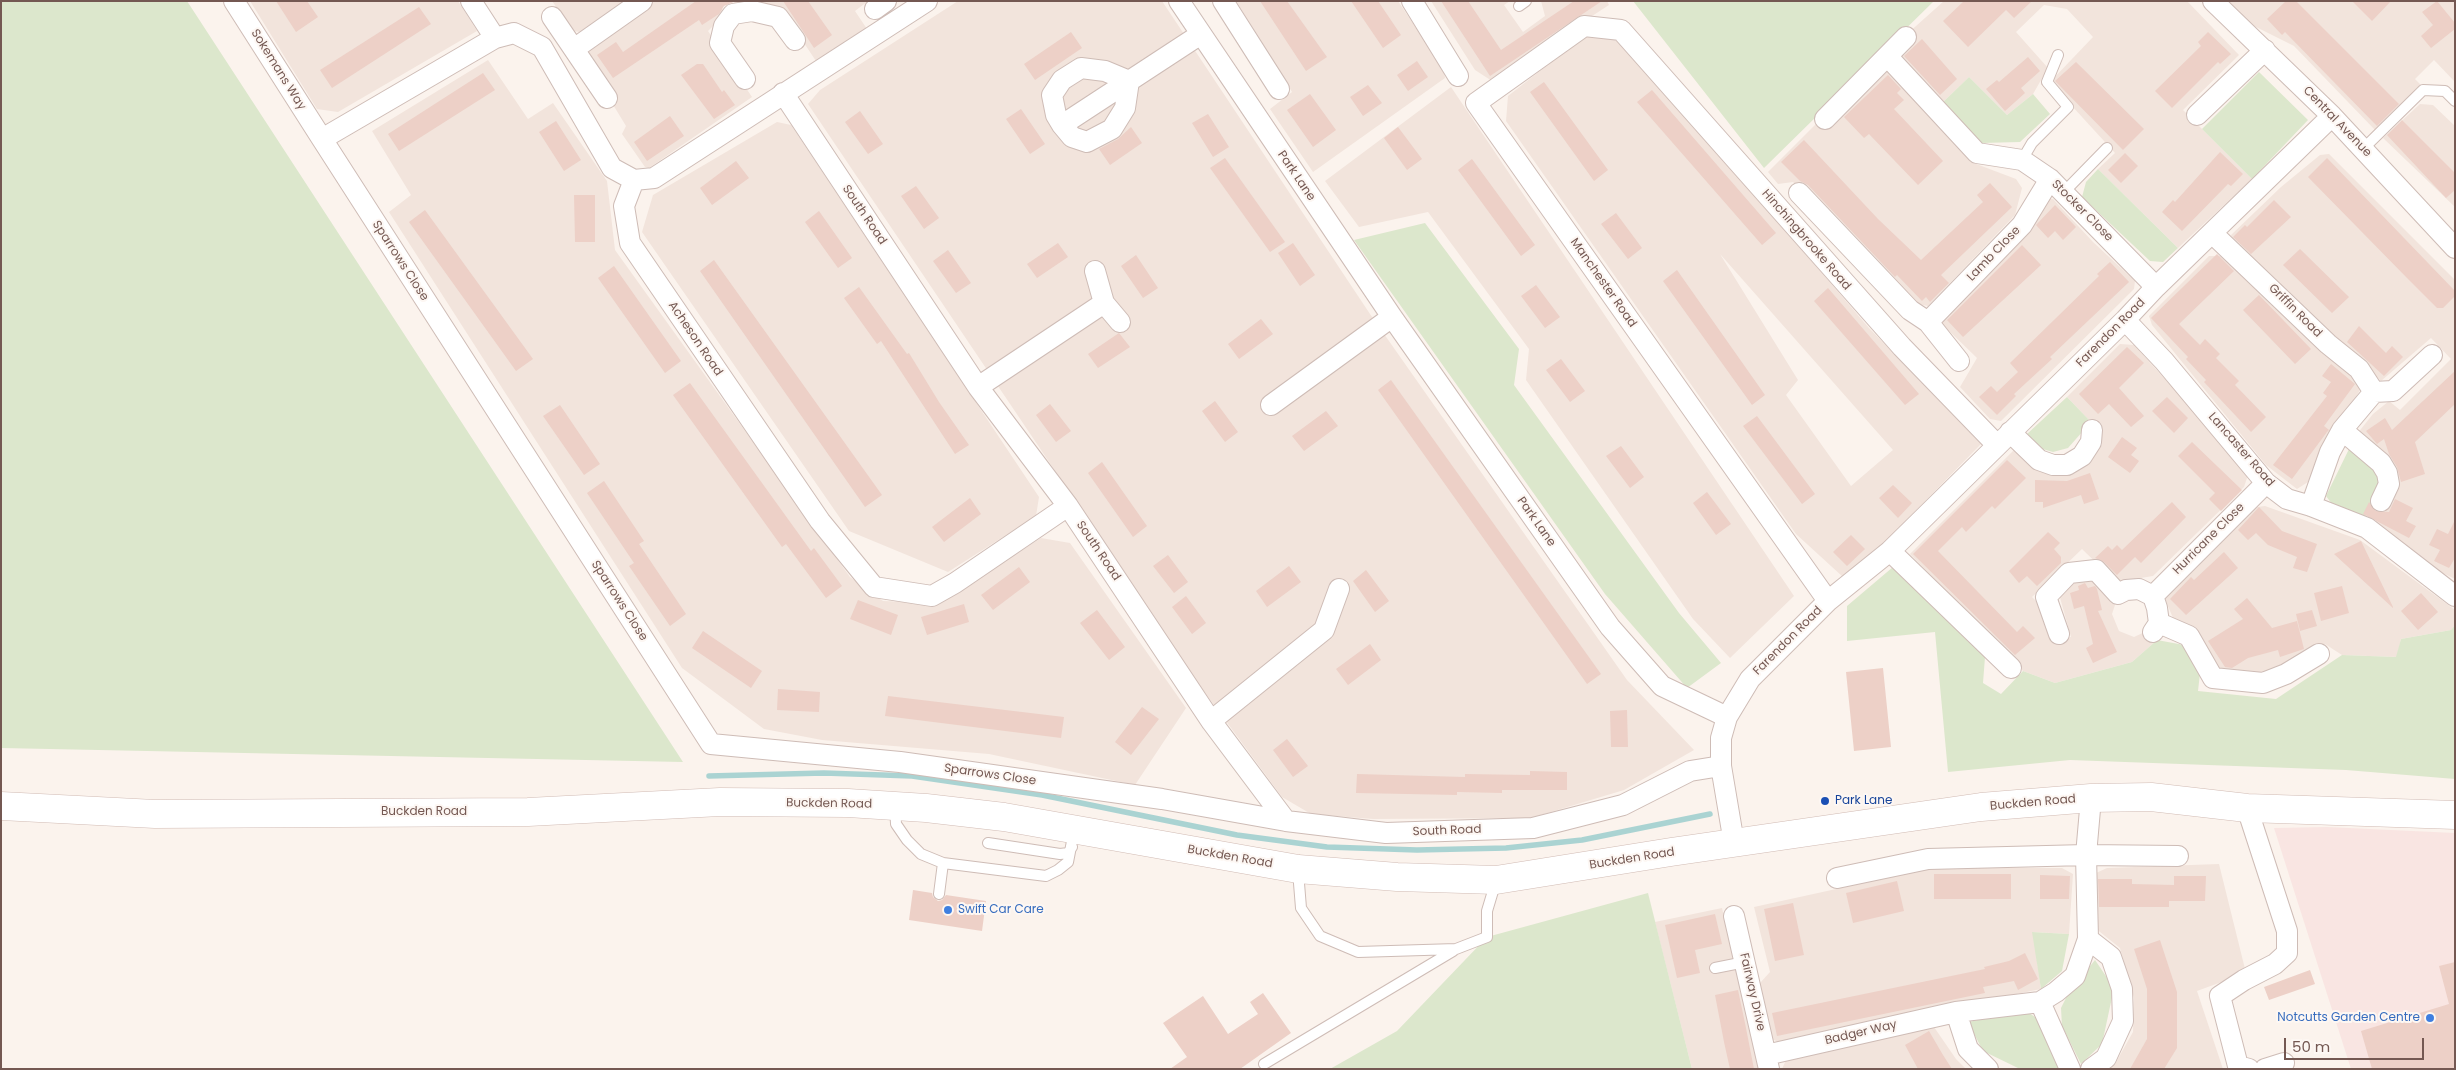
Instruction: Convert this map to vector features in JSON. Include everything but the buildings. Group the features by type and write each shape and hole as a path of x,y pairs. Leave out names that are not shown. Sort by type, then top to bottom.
{"main road":[{"name":"Buckden Road","path":"1,806 165,814 528,812 720,802 848,803 895,806 1004,818 1073,838 1298,869 1397,877 1496,880 1734,843 1981,808 2091,798 2151,797 2247,808 2455,815"}],"street":[{"name":"Sokemans Way","path":"234,1 322,139"},
{"path":"470,1 495,38"},
{"path":"574,49 642,1"},
{"path":"322,139 495,38 514,33 542,47 612,168 634,180 654,178 927,1"},
{"name":"Park Lane","path":"1180,1 1392,318 1610,627 1662,686 1727,717"},
{"path":"1223,1 1280,89"},
{"path":"1412,1 1458,76"},
{"name":"Central Avenue","path":"2213,1 2332,116 2455,248"},
{"path":"744,79 720,43 729,8 778,17 795,40"},
{"path":"552,17 607,98"},
{"name":"Manchester Road","path":"1621,30 1584,26 1476,103 1828,601"},
{"name":"Hinchingbrooke Road","path":"1621,30 1902,347 2004,438 2039,460 2053,465 2067,465 2082,456 2091,442 2092,430"},
{"path":"1062,125 1202,34"},
{"path":"1825,119 1906,37"},
{"path":"2197,115 2265,50"},
{"name":"Stocker Close","path":"1888,57 1977,153 2022,160 2057,185 2156,287"},
{"path":"1081,68 1106,71 1129,81 1125,108 1112,129 1087,142 1072,138 1056,115 1052,95 1062,80 1081,68"},
{"name":"South Road","path":"783,93 978,386 1068,506 1211,721 1286,821 1386,833 1533,828 1623,805 1690,771 1721,766"},
{"name":"Farendon Road","path":"1734,843 1721,766 1721,738 1727,717 1750,679 1828,601 1890,552 2156,287 2332,116"},
{"name":"Sparrows Close","path":"322,139 711,744 900,762 1162,799 1286,821"},
{"name":"Acheson Road","path":"634,180 624,206 630,243 820,521 874,587 932,596 955,583 1068,506"},
{"name":"Lamb Close","path":"1928,322 2022,225 2057,185"},
{"path":"1799,193 1910,310 1928,322 1959,361"},
{"name":"Griffin Road","path":"2212,232 2328,344 2359,369 2374,392"},
{"path":"1095,270 1104,303 1120,322"},
{"path":"978,386 1104,303"},
{"path":"1271,404 1392,318"},
{"name":"Lancaster Road","path":"2125,320 2164,361 2266,483 2287,499 2311,506 2367,528 2449,594 2455,596"},
{"path":"2311,506 2330,452 2342,430 2374,392 2393,391 2432,355"},
{"path":"2342,430 2381,462 2387,473 2389,484 2380,501"},
{"name":"Hurricane Close","path":"2152,596 2266,483"},
{"path":"1890,552 2011,668"},
{"path":"2059,634 2046,597 2069,573 2096,570 2118,594 2126,590 2139,589 2152,596 2158,608 2156,628 2189,636 2213,678 2263,683 2286,674 2320,654"},
{"path":"1211,721 1324,630 1339,589"},
{"name":"Badger Way","path":"1767,1062 1956,1012 2040,1002 2056,992 2075,976 2088,940 2086,855 2091,798"},
{"path":"2247,808 2287,931 2287,953 2275,964 2244,980 2220,996 2238,1066 2249,1069"},
{"path":"1837,878 1928,859 2086,855 2178,856"},
{"name":"Fairway Drive","path":"1734,916 1767,1062"},
{"path":"2088,940 2111,957 2122,989 2123,1021 2106,1058 2091,1069"},
{"path":"2040,1002 2070,1069"},
{"path":"1956,1012 1968,1049 1988,1069"},
{"path":"2266,1069 2284,1062"}],"lane":[{"path":"2022,160 2032,143 2068,107 2046,82 2058,56"},
{"path":"2364,149 2423,90 2445,91 2455,101"},
{"path":"2057,185 2107,148"},
{"path":"895,806 896,824 907,840 921,854 943,863 1046,876 1068,862 1073,838"},
{"path":"988,843 1060,854 1068,853 1073,838"},
{"path":"939,894 943,863"},
{"path":"1298,869 1301,908 1320,936 1358,952 1456,949"},
{"path":"1264,1064 1456,949 1487,938 1487,911 1496,880"},
{"path":"1715,968 1745,962"}],"shaded area":[{"path":"250,1 458,1 477,31 338,112 317,109"},
{"path":"552,1 632,1 587,33 573,31"},
{"path":"655,1 717,1 725,14 708,31 752,97 649,168 645,167 622,134 626,126 612,103 617,96 588,57 591,45"},
{"path":"733,1 868,1 855,11 867,29 816,61 780,7 737,6"},
{"path":"958,1 1162,1 1370,314 1627,680 1694,750 1624,790 1531,818 1373,819 1311,814 1282,797 1200,686 808,104 820,90"},
{"path":"1236,1 1398,1 1444,70 1445,78 1313,172 1270,109 1292,92"},
{"path":"1431,1 1510,1 1504,5 1523,32 1545,16 1541,1 1607,1 1609,5 1492,81 1475,70"},
{"path":"1944,1 2187,1 2239,55 2183,110 2252,179 2178,248 2098,169 2115,153 2050,82 2093,37 2067,9 2044,5 2016,32 2048,68 2033,94 2007,115 1969,77 1941,104 1888,51"},
{"path":"2225,1 2455,1 2455,82 2434,60 2415,79 2421,85 2375,130 2294,46 2250,24"},
{"path":"1587,34 1618,35 1869,328 1981,444 1882,545 1843,577 1796,534 1506,121 1508,96","holes":["1720,254 1893,450 1851,486 1786,395 1798,380"]},
{"path":"488,60 528,119 553,103 607,181 615,250 850,577 883,601 939,603 1041,538 1070,543 1186,708 1135,785 989,754 822,740 764,729 682,668 389,212 411,195 372,131"},
{"path":"1879,61 1971,162 2016,179 2022,188 2015,215 1928,306 1918,304 1793,182 1778,184 1768,172"},
{"path":"1451,87 1794,596 1730,658 1693,619 1526,380 1529,349 1428,212 1359,227 1325,181"},
{"path":"2420,104 2433,105 2455,126 2455,207 2383,138"},
{"path":"777,122 791,125 1039,497 1036,516 948,572 849,531 642,232 653,195"},
{"path":"2329,154 2455,280 2455,579 2418,561 2375,523 2392,482 2357,434 2373,414 2389,401 2400,410 2451,359 2431,338 2381,381 2233,244 2231,235 2281,187 2320,155"},
{"path":"2045,198 2053,199 2093,242 2135,281 2134,289 2001,421 1990,419 1960,387 1977,358 1941,323"},
{"path":"2209,256 2221,256 2353,372 2362,387 2319,456 2308,482 2297,489 2266,465 2152,325 2149,316"},
{"path":"2120,344 2134,345 2249,472 2244,487 2153,576 2116,582 2082,549 2032,597 2048,613 2058,639 2071,637 2059,594 2069,584 2097,578 2117,599 2112,614 2119,631 2134,637 2147,631 2157,640 2132,662 2055,683 2023,671 1910,554 2016,448 2082,467 2102,445 2100,422 2091,422 2067,397"},
{"path":"2265,506 2360,540 2455,610 2455,625 2451,630 2401,639 2397,657 2342,655 2325,644 2281,669 2260,676 2219,672 2199,637 2173,618 2165,599 2257,507"},
{"path":"2327,827 2455,833 2455,1069 2351,1069 2274,828"},
{"path":"2219,864 2246,973 2197,991 2223,1069 2109,1069 2115,1064 2133,1032 2134,998 2120,948 2095,928 2094,874 2107,868"},
{"path":"1932,868 2062,868 2073,874 2069,934 2033,932 2041,989 1778,1042 1770,1038 1760,983 1770,972 1754,907"},
{"path":"1722,908 1759,1069 1692,1069 1655,922"},
{"path":"1934,1027 1956,1059 1966,1069 1782,1069 1786,1060"}],"green space":[{"path":"1,1 187,1 683,762 1,748"},
{"path":"1633,1 1934,1 1764,168"},
{"path":"2259,72 2308,120 2252,179 2202,129"},
{"path":"1969,77 2007,115 2033,94 2050,114 2020,142 1981,143 1941,104"},
{"path":"2098,169 2178,248 2163,262 2150,261 2082,197 2086,182"},
{"path":"1425,223 1519,349 1514,385 1679,613 1721,663 1687,688 1605,594 1354,240"},
{"path":"2067,397 2091,422 2068,448 2053,452 2039,448 2027,434"},
{"path":"2350,447 2365,455 2383,482 2364,519 2335,508 2326,496"},
{"path":"1893,567 1985,657 1983,683 2001,694 2023,671 2055,683 2132,662 2157,640 2184,645 2200,673 2198,691 2276,699 2342,655 2396,657 2401,639 2451,630 2455,625 2455,779 2346,770 2070,760 1948,772 1935,632 1847,641 1847,606"},
{"path":"1648,893 1692,1069 1330,1069 1397,1031 1487,937"},
{"path":"2032,932 2069,934 2062,971 2041,989"},
{"path":"2095,960 2114,988 2102,1044 2081,1064 2062,1026 2061,1008 2069,992"},
{"path":"2026,1011 2038,1019 2059,1069 2020,1069 1983,1051 1968,1022"}],"waterway":[{"path":"709,776 824,773 912,776 1042,795 1237,835 1327,847 1417,850 1506,848 1582,840 1710,814"}],"place":[{"name":"Park Lane","path":"1825,801"},
{"name":"Swift Car Care","path":"948,910"},
{"name":"Notcutts Garden Centre","path":"2430,1018"}]}
